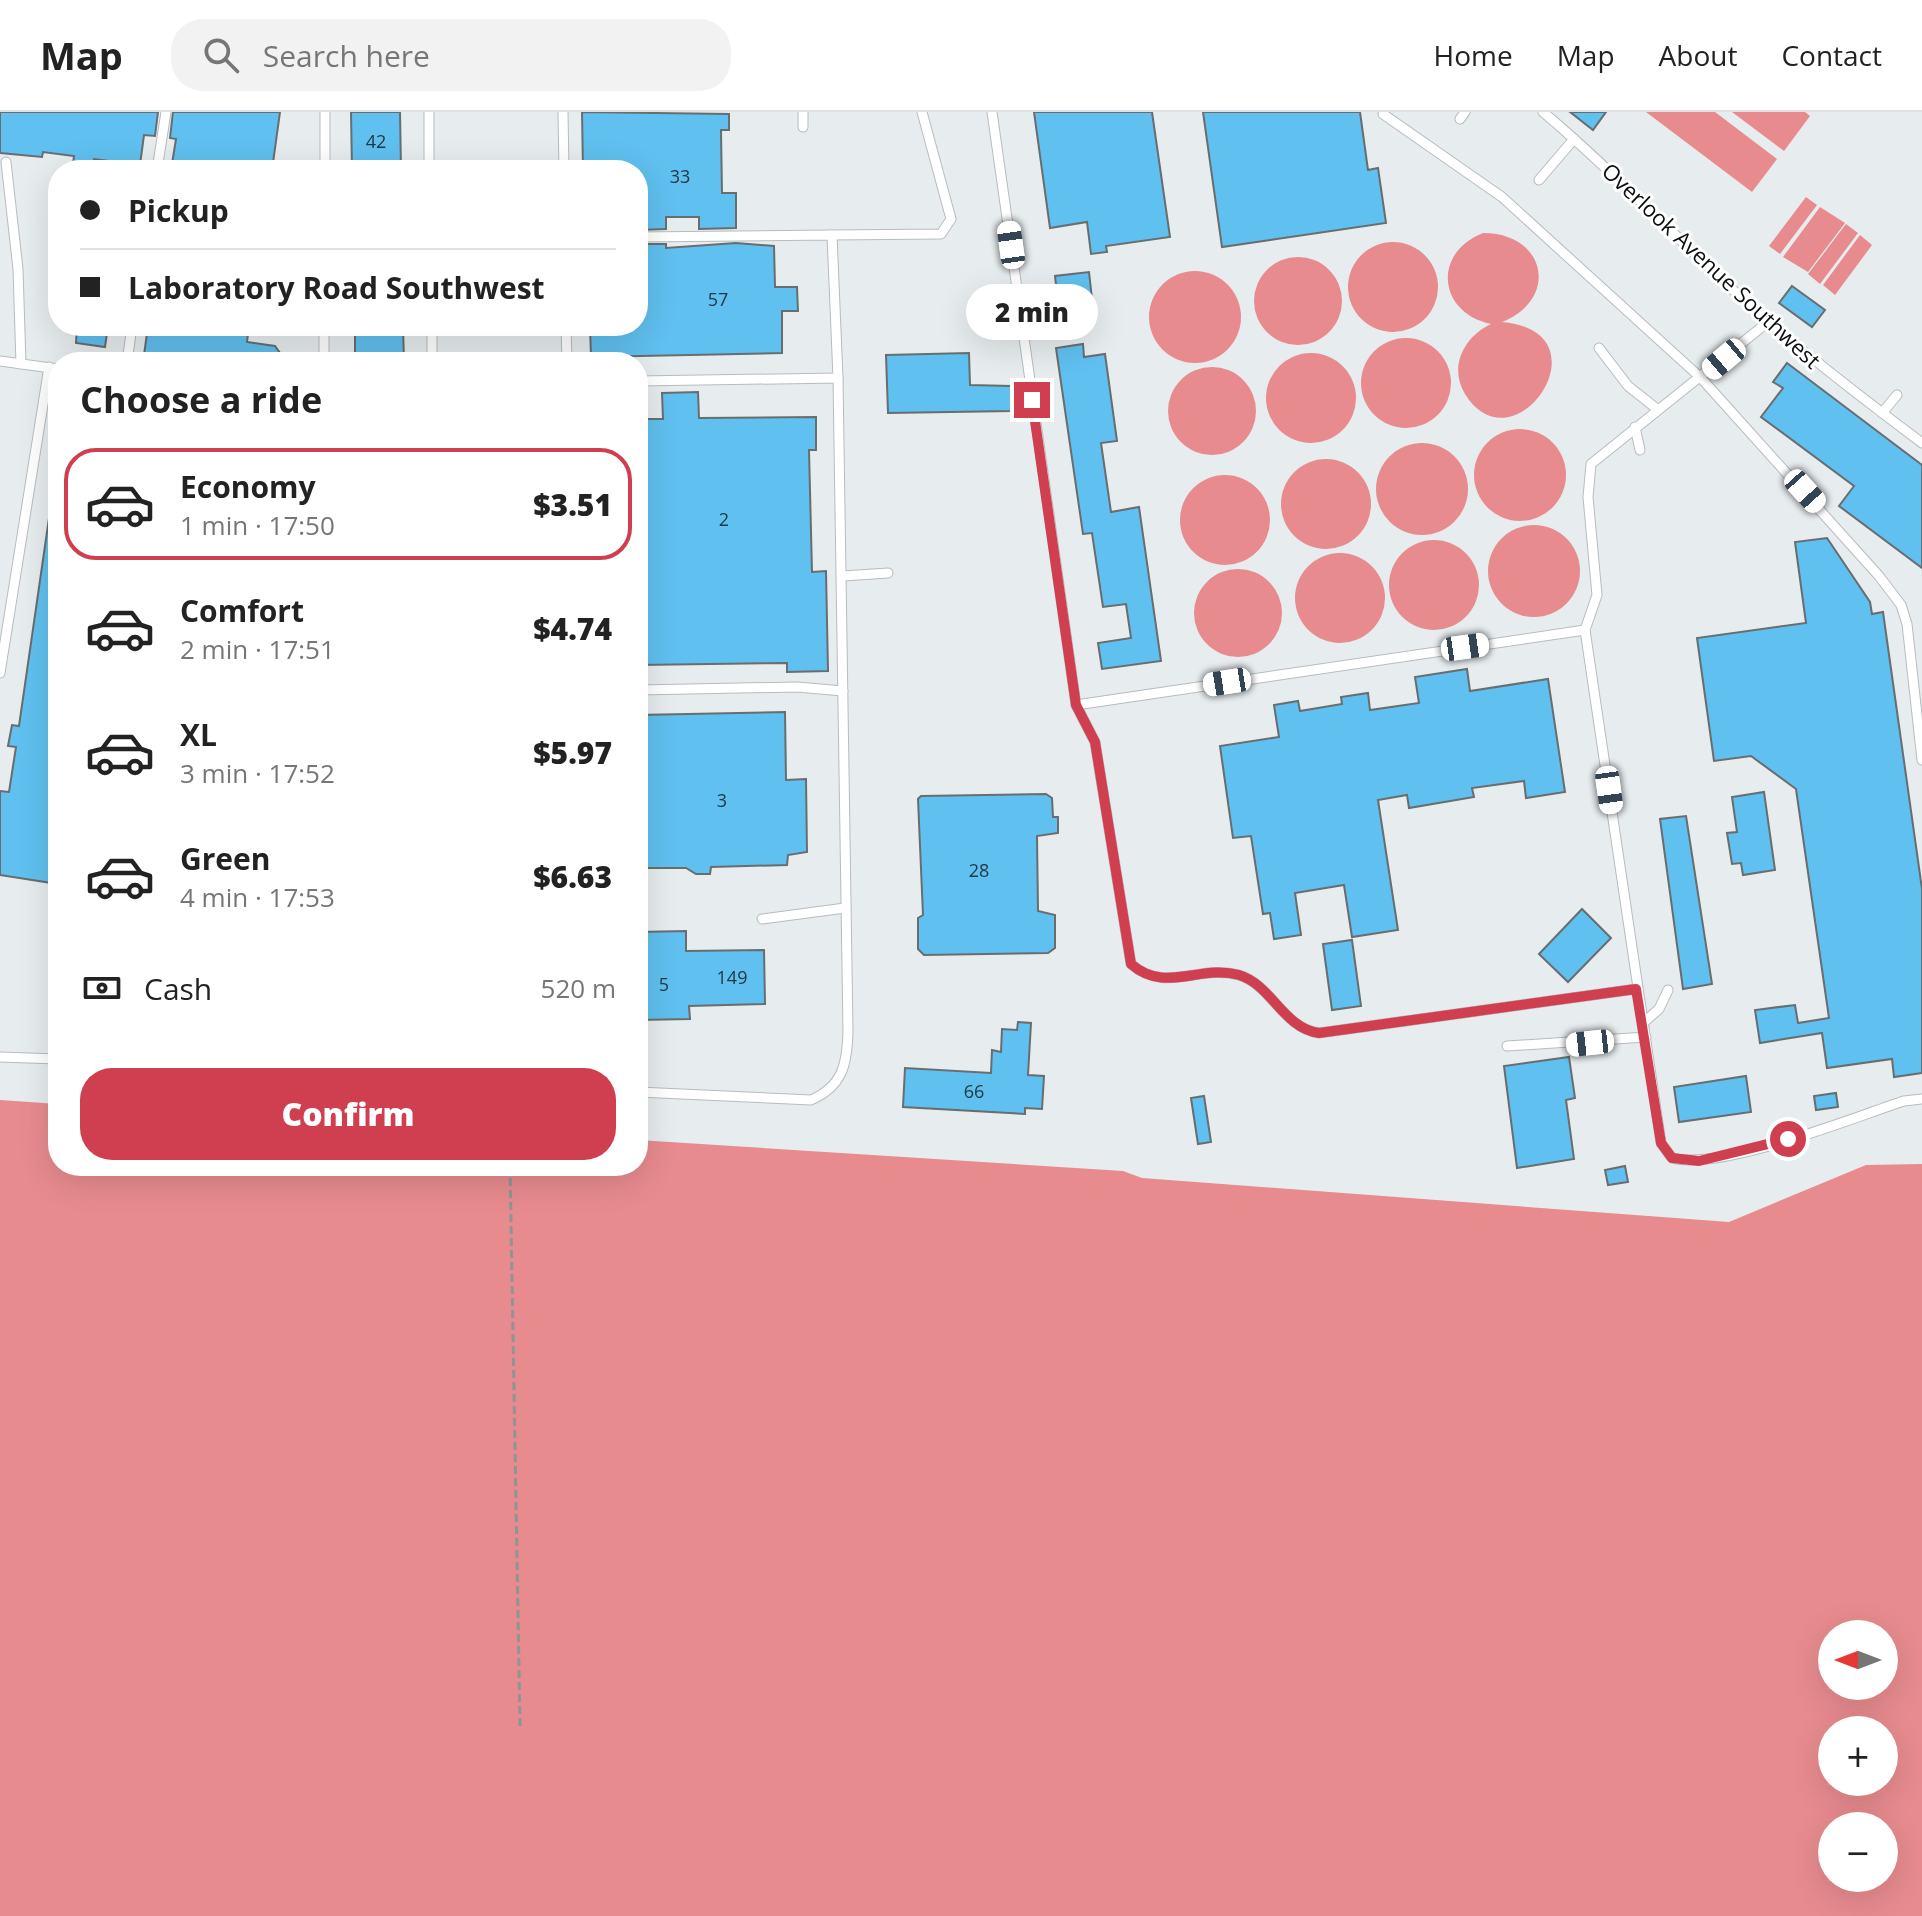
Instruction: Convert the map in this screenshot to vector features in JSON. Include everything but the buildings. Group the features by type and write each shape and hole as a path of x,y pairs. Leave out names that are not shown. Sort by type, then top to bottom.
{"lane":[{"path":"159,160 166,112"},
{"path":"325,112 325,160"},
{"path":"429,112 429,160"},
{"path":"563,112 564,160"},
{"path":"803,112 803,127"},
{"path":"648,237 941,234 951,219 922,112"},
{"path":"992,112 1076,705 1095,742 1126,952 1131,964 1142,974 1155,979 1240,975 1262,990 1298,1026 1319,1033 1636,989"},
{"name":"Overlook Avenue Southwest","path":"1543,112 1768,322 1922,443"},
{"path":"1383,114 1453,160 1509,203 1701,378 1879,576 1901,605 1910,648 1922,760"},
{"path":"1539,180 1574,139"},
{"path":"6,162 18,269 21,364"},
{"path":"648,1093 797,1101 825,1094 843,1073 847,1060 850,965 845,908 843,576 832,235"},
{"path":"1768,322 1591,464 1588,497 1597,595 1585,630 1661,1143 1672,1158 1684,1162 1766,1146 1904,1101 1922,1099"},
{"path":"1599,348 1628,386 1657,409"},
{"path":"0,361 48,367"},
{"path":"648,381 838,378"},
{"path":"1882,413 1897,395"},
{"path":"0,673 48,397"},
{"path":"1635,427 1640,450"},
{"path":"843,576 888,573"},
{"path":"1076,705 1585,630"},
{"path":"1910,648 1922,646"},
{"path":"648,690 797,687 843,691"},
{"path":"762,919 845,908"},
{"path":"1643,1023 1659,1009 1668,990"},
{"path":"1507,1046 1562,1045 1646,1037"},
{"path":"0,1057 48,1059"}],"path":[{"path":"510,1176 520,1726"}],"shaded area":[{"path":"1646,112 1715,112 1777,159 1752,192"},
{"path":"1732,112 1805,112 1810,116 1784,151"},
{"path":"1806,197 1817,205 1780,254 1769,246"},
{"path":"1820,207 1845,223 1808,272 1783,257"},
{"path":"1846,224 1858,233 1820,284 1808,274"},
{"path":"1483,233 1504,236 1521,244 1532,255 1538,269 1538,284 1532,298 1520,312 1502,322 1534,331 1549,348 1551,370 1543,391 1527,408 1507,417 1485,414 1465,394 1458,373 1467,344 1491,324 1473,318 1460,308 1448,282 1449,268 1455,254"},
{"path":"1860,235 1872,245 1835,295 1823,285"},
{"path":"1393,242 1410,245 1425,255 1435,270 1438,287 1435,304 1425,319 1410,329 1393,332 1376,329 1361,319 1351,304 1348,287 1351,270 1361,255 1376,245"},
{"path":"1298,257 1323,264 1335,276 1342,301 1335,326 1323,338 1298,345 1273,338 1261,326 1254,301 1261,276 1273,264"},
{"path":"1195,271 1213,275 1227,285 1237,299 1241,317 1237,335 1227,349 1213,359 1195,363 1177,359 1163,349 1153,335 1149,317 1153,299 1163,285 1177,275"},
{"path":"1406,338 1423,342 1438,351 1447,366 1451,383 1447,400 1438,415 1423,424 1406,428 1389,424 1374,415 1365,400 1361,383 1365,366 1374,351 1389,342"},
{"path":"1311,353 1328,356 1343,366 1353,381 1356,398 1353,415 1343,430 1328,440 1311,443 1294,440 1279,430 1269,415 1266,398 1269,381 1279,366 1294,356"},
{"path":"1212,367 1237,374 1249,386 1256,411 1249,436 1237,448 1212,455 1187,448 1175,436 1168,411 1175,386 1187,374"},
{"path":"1520,429 1546,437 1558,449 1566,475 1558,501 1546,513 1520,521 1494,513 1482,501 1474,475 1482,449 1494,437"},
{"path":"1422,443 1440,447 1454,457 1464,471 1468,489 1464,507 1454,521 1440,531 1422,535 1404,531 1390,521 1380,507 1376,489 1380,471 1390,457 1404,447"},
{"path":"1326,459 1343,462 1358,472 1368,487 1371,504 1368,521 1358,536 1343,546 1326,549 1309,546 1294,536 1284,521 1281,504 1284,487 1294,472 1309,462"},
{"path":"1225,475 1250,483 1262,495 1270,520 1262,545 1250,557 1225,565 1200,557 1188,545 1180,520 1188,495 1200,483"},
{"path":"1534,525 1551,529 1566,539 1576,554 1580,571 1576,588 1566,603 1551,613 1534,617 1517,613 1502,603 1492,588 1488,571 1492,554 1502,539 1517,529"},
{"path":"1434,540 1451,544 1466,553 1475,568 1479,585 1475,602 1466,617 1451,626 1434,630 1417,626 1402,617 1393,602 1389,585 1393,568 1402,553 1417,544"},
{"path":"1340,553 1357,556 1372,566 1382,581 1385,598 1382,615 1372,630 1357,640 1340,643 1323,640 1308,630 1298,615 1295,598 1298,581 1308,566 1323,556"},
{"path":"1238,569 1263,576 1275,588 1282,613 1275,638 1263,650 1238,657 1213,650 1201,638 1194,613 1201,588 1213,576"},
{"path":"0,1100 48,1103 48,1176 648,1176 648,1141 1123,1171 1142,1178 1729,1222 1866,1165 1922,1164 1922,1916 0,1916"}],"route":[{"path":"1032,400 1076,705 1095,742 1126,952 1131,964 1142,974 1155,979 1227,973 1240,975 1262,990 1298,1026 1319,1033 1636,989 1661,1143 1672,1158 1684,1162 1699,1161 1788,1139"}]}
